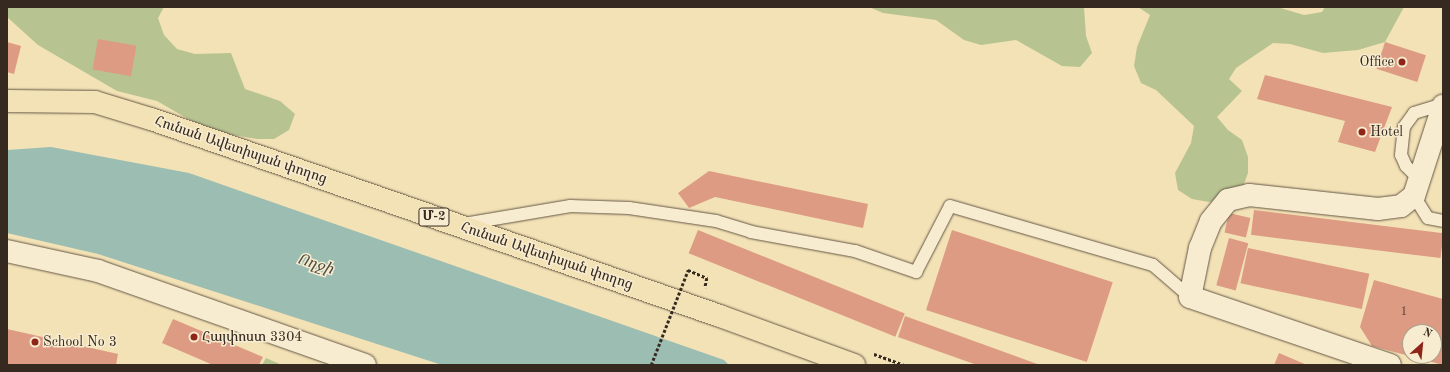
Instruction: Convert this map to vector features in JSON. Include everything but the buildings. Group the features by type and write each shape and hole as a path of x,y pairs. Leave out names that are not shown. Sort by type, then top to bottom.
{"highway":[{"name":"Հունան Ավետիսյան փողոց","path":"7,102 95,102 459,225 854,365"}],"street":[{"path":"1390,365 1190,297 1200,248 1211,221 1228,200 1250,195 1378,209 1401,206 1416,187 1443,105"},
{"path":"7,251 98,271 365,365"}],"lane":[{"path":"1443,105 1414,114 1404,127 1401,155 1428,218 1443,221"},
{"path":"459,225 570,206 629,208 716,222 751,232 855,251 916,272 950,206 1153,266 1190,297"}],"path":[{"path":"651,365 688,270"}],"green space":[{"path":"7,7 164,7 158,18 164,35 177,49 195,54 231,53 245,89 280,101 295,114 289,130 274,139 257,139 221,133 188,119 157,101 117,91 38,45 7,17"},
{"path":"869,7 1084,7 1086,36 1092,53 1080,67 1062,66 1016,40 981,45 964,40 936,20 883,13"},
{"path":"1138,7 1277,7 1304,15 1322,12 1325,7 1404,7 1385,42 1358,50 1323,53 1290,44 1273,43 1236,68 1229,79 1242,91 1217,117 1228,130 1242,140 1248,157 1248,173 1242,189 1228,200 1209,202 1192,199 1178,190 1175,173 1191,143 1194,126 1156,90 1141,83 1134,66 1137,47 1150,15"},
{"path":"266,358 282,365 262,365"}],"water":[{"name":"Ողջի","path":"51,147 189,173 724,360 729,365 442,365 98,254 7,233 7,150"}],"place":[{"name":"Office","path":"1402,62"},
{"name":"Hotel","path":"1362,132"},
{"name":"Հայփոստ 3304","path":"194,337"},
{"name":"School No 3","path":"35,342"}]}
